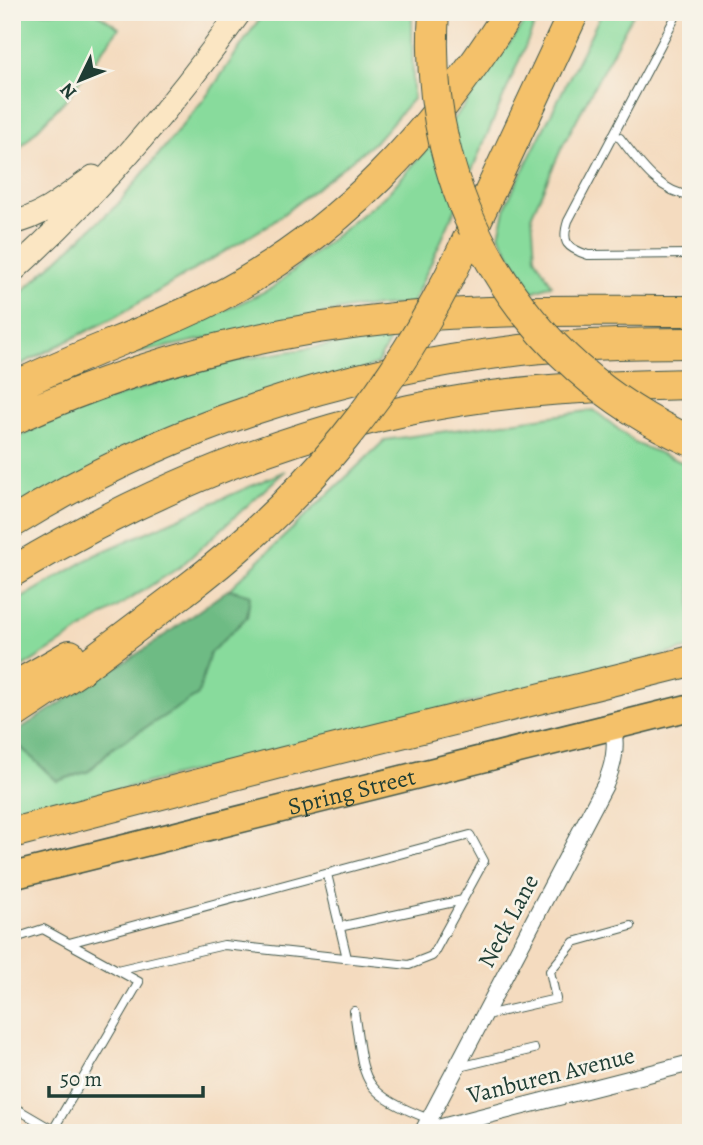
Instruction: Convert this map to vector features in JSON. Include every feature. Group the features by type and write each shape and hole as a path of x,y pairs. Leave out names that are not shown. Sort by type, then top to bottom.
{"highway":[{"path":"434,12 434,85 442,139 472,228 491,263 528,315 586,376 631,410 691,441"},
{"path":"12,388 205,303 268,268 307,242 353,204 414,142 470,70 509,12"},
{"path":"12,715 91,661 237,550 275,515 337,448 384,388 413,342 463,249 574,12"},
{"path":"12,420 102,383 149,368 246,342 321,327 470,312 691,311"},
{"path":"12,523 91,478 159,446 265,405 338,383 408,367 522,350 691,343"},
{"path":"12,572 109,517 177,485 247,456 353,423 428,406 504,395 578,388 691,384"},
{"path":"12,688 183,592"},
{"path":"12,833 691,661"},
{"path":"632,676 691,681"}],"main road":[{"name":"Spring Street","path":"12,876 613,725 685,710"}],"street":[{"path":"12,272 68,219 140,141 186,88 240,12"},
{"path":"12,223 34,217 55,206 140,141"},
{"name":"Neck Lane","path":"424,1128 605,785 616,749 613,725"},
{"name":"Vanburen Avenue","path":"424,1128 691,1063"}],"lane":[{"path":"678,12 568,221 564,236 566,243 573,250 587,255 691,254"},
{"path":"613,135 620,138 647,173 676,194 691,196"},
{"path":"69,943 470,835 484,861 432,956 409,965 224,945 117,970"},
{"path":"327,874 346,958"},
{"path":"339,927 463,900"},
{"path":"483,1015 556,999 550,971 574,942 631,926"},
{"path":"12,939 43,929 139,982 53,1131 12,1106"},
{"path":"354,1011 364,1074 376,1093 424,1128"},
{"path":"456,1068 534,1049"}],"green space":[{"path":"12,12 95,12 119,28 67,98 12,156"},
{"path":"264,12 412,12 413,99 376,141 272,223 115,317 12,369 12,301 118,204 209,93"},
{"path":"532,12 540,12 412,304 351,308 133,354 272,288 388,193 462,109"},
{"path":"602,12 634,12 563,145 532,214 535,257 552,285 532,292 499,235 507,202"},
{"path":"393,335 377,364 12,509 12,441 47,422 210,364"},
{"path":"594,410 637,444 691,466 691,648 73,801 12,819 12,739 57,781 89,771 111,749 197,695 210,652 247,617 250,595 229,589 385,440"},
{"path":"285,471 180,567 12,674 12,604 95,555"},
{"path":"229,589 250,595 247,617 210,653 198,695 111,749 89,771 57,781 12,739 12,734 151,645"}]}
